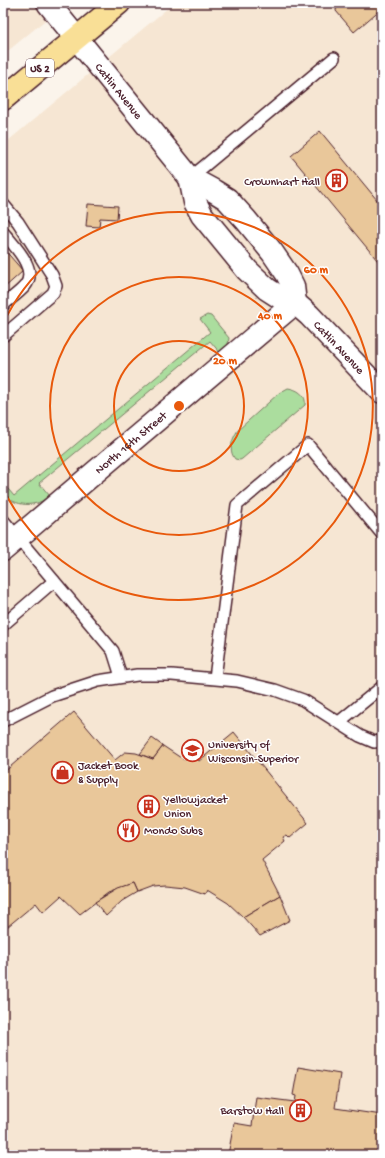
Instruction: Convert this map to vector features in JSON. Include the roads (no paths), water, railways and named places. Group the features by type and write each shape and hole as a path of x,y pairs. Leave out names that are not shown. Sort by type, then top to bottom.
{"highway":[{"name":"US 2","path":"3,99 119,3"}],"street":[{"name":"Catlin Avenue","path":"48,3 190,178 224,197 246,220 272,252 287,274 293,286 295,303"},
{"name":"Catlin Avenue","path":"190,178 195,202 202,215 247,270 260,284 274,295 295,303 321,327 382,392"},
{"name":"North 16th Street","path":"10,544 295,303"}],"lane":[{"path":"190,178 334,58"},
{"path":"3,204 18,222 52,275 56,286 54,293 3,336"},
{"path":"3,232 28,266 29,277 25,285 3,305"},
{"path":"215,678 237,505 308,445 382,534"},
{"path":"3,520 10,544 54,581 113,651 120,677"},
{"path":"3,625 54,581"},
{"path":"3,721 52,696 98,681 120,677 172,675 215,678 252,684 287,694 311,705 360,736 374,742 382,741"},
{"path":"339,722 382,687"}],"place":[{"name":"Crownhart Hall","path":"336,181"},
{"name":"University of Wisconsin-Superior","path":"192,751"},
{"name":"Jacket Book & Supply","path":"63,772"},
{"name":"Yellowjacket Union","path":"149,806"},
{"name":"Mondo Subs","path":"129,830"},
{"name":"Barstow Hall","path":"300,1110"}]}
